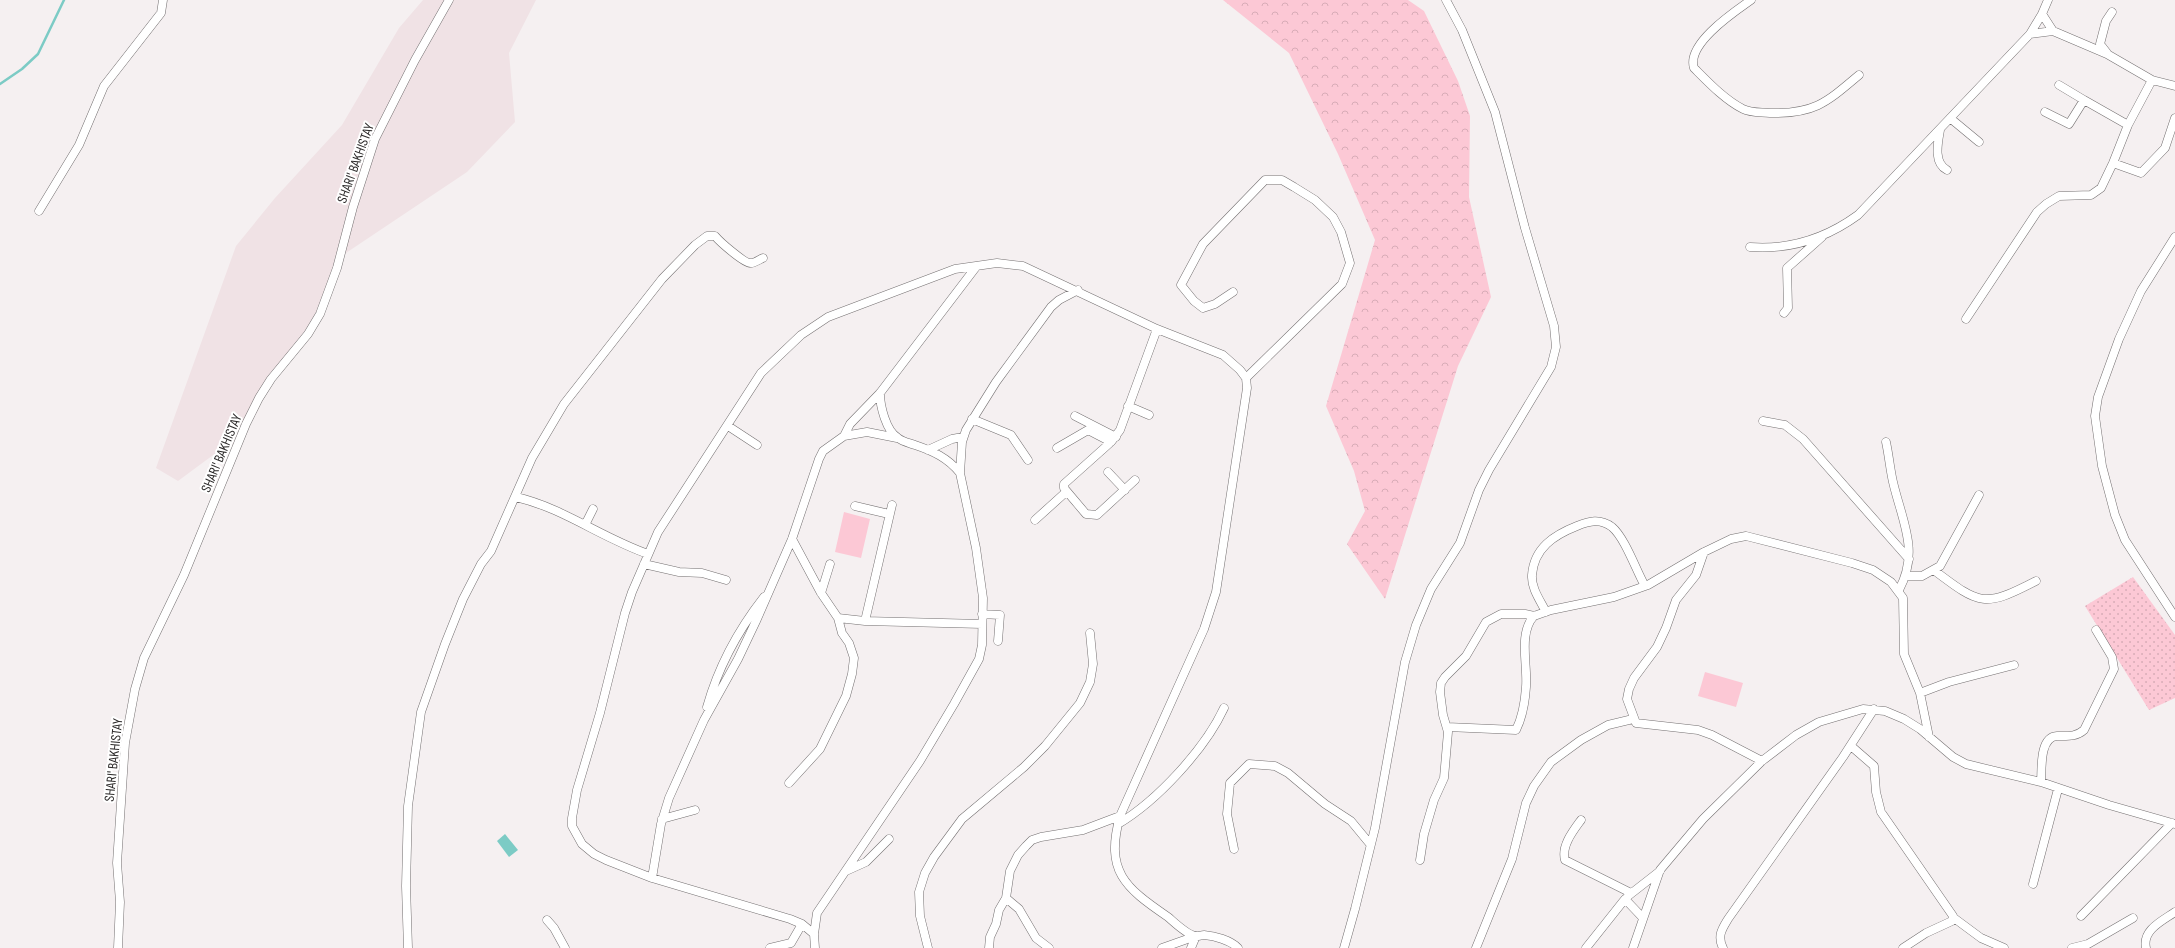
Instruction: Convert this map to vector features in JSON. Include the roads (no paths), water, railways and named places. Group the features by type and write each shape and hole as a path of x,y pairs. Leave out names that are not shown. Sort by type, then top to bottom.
{"street":[{"path":"39,211 78,145 104,86 161,13 163,0"},
{"name":"SHARI' BAKHISTAY","path":"118,948 120,902 117,863 126,743 135,689 142,664 152,638 184,575 254,409 271,379 308,334 320,314 337,268 353,207 375,139 415,60 449,0"},
{"path":"1344,948 1355,910 1378,811 1405,662 1416,625 1431,589 1460,542 1479,490 1489,470 1552,367 1556,347 1554,326 1525,228 1495,112 1462,30 1446,0"},
{"path":"1751,0 1725,20 1703,41 1696,49 1692,63 1694,68 1734,104 1744,110 1754,112 1786,112 1816,108 1828,101 1859,75"},
{"path":"1784,313 1788,308 1787,268 1826,234 1858,215 2030,34 2042,14 2048,0"},
{"path":"2107,54 2100,44 2106,21 2112,12"},
{"path":"2042,14 2053,31"},
{"path":"2030,34 2053,31 2107,54 2152,80 2175,86"},
{"path":"1966,319 2037,212 2059,196 2091,195 2101,188 2128,125 2152,80"},
{"path":"2059,85 2128,125"},
{"path":"2045,112 2070,124 2084,100"},
{"path":"1950,118 1979,142"},
{"path":"2113,163 2141,173 2165,148 2175,118"},
{"path":"1940,129 1937,143 1938,159 1941,165 1947,170"},
{"path":"1233,292 1215,304 1203,308 1194,301 1181,285 1204,244 1266,180 1282,180 1315,200 1333,217 1341,232 1350,263 1342,284 1246,378"},
{"path":"1750,247 1773,249 1789,246 1826,234"},
{"path":"408,948 406,886 408,806 421,712 463,599 481,564 491,551 532,458 564,404 653,290 694,245 707,236 715,236 723,246 731,249 747,263 752,264 763,258"},
{"path":"2175,238 2141,291 2119,339 2098,397 2095,416 2102,466 2115,515 2125,540 2175,617"},
{"path":"814,934 802,924 790,918 652,878 594,854 582,844 572,826 577,790 598,721 625,613 658,532 761,373 775,358 814,325 828,317 955,269 997,263 1023,266 1078,290 1157,329 1223,355 1233,362 1246,378 1247,388 1216,592 1204,629 1120,816 1118,824 1115,859 1119,873 1131,888 1148,903 1196,936"},
{"path":"652,878 662,819 669,798 704,720 738,659 771,588 792,539 819,459 824,451 844,436 850,424 880,393 976,267"},
{"path":"815,948 814,934 817,913 920,761 979,659 983,598 976,548 960,473 964,437 972,419 1051,307 1059,300 1078,290"},
{"path":"1135,480 1097,515 1086,514 1066,492 1064,484 1114,440 1157,329"},
{"path":"880,393 880,405 885,419 897,438"},
{"path":"1128,406 1149,415"},
{"path":"1075,416 1114,440"},
{"path":"972,419 1011,435 1028,460"},
{"path":"1763,421 1785,424 1803,439 1834,472 1909,559"},
{"path":"728,426 757,445"},
{"path":"1057,448 1088,430 1114,440"},
{"path":"844,436 867,432 897,438 928,450 950,462 960,473"},
{"path":"928,450 952,439 964,437"},
{"path":"1886,442 1894,483 1906,525 1909,559 1906,576 1899,590"},
{"path":"1108,472 1125,490"},
{"path":"1035,520 1066,492"},
{"path":"1906,576 1922,576 1935,570 1945,559 1979,495"},
{"path":"516,497 536,502 585,525 621,545 648,554"},
{"path":"865,621 892,505"},
{"path":"854,506 889,514"},
{"path":"585,525 593,508"},
{"path":"1546,612 1533,582 1532,573 1538,556 1546,543 1559,533 1587,522 1603,523 1616,531 1645,586"},
{"path":"1420,860 1424,834 1444,778 1447,727 1443,715 1440,692 1441,684 1445,677 1466,656 1486,622 1501,614 1525,614 1534,616 1614,597 1645,586 1667,575 1704,552 1730,539 1746,536 1873,570 1899,590 1903,598 1905,609 1904,654 1920,694 1929,737"},
{"path":"789,783 820,749 846,696 852,674 854,658 849,643 842,633 838,618 821,593 792,539"},
{"path":"1704,552 1696,575 1676,600 1666,628 1657,647 1631,682 1627,699 1633,719 1637,723 1660,724 1698,730 1712,735 1762,761"},
{"path":"644,564 679,572 702,573 726,580"},
{"path":"821,593 830,564"},
{"path":"1935,570 1965,592 1987,601 2014,592 2036,581"},
{"path":"982,614 1000,615 998,641"},
{"path":"1447,727 1516,730 1522,718 1526,686 1527,633 1529,622 1534,616"},
{"path":"838,618 865,621 982,624"},
{"path":"2041,782 2043,755 2047,742 2054,736 2076,735 2084,730 2114,669 2112,657 2096,630"},
{"path":"928,948 920,916 919,892 925,873 934,857 962,819 1024,767 1045,746 1080,703 1090,682 1093,664 1090,633"},
{"path":"1920,694 1950,682 2014,665"},
{"path":"1118,824 1132,816 1171,780 1200,745 1224,708"},
{"path":"1586,948 1628,896 1660,870 1703,819 1762,761 1796,734 1818,722 1863,709 1874,709 1904,719 1953,757 1966,764 2041,782 2058,789 2173,823 2081,916"},
{"path":"1723,948 1720,942 1721,931 1728,919 1851,746 1874,709"},
{"path":"1476,948 1512,859 1526,803 1538,780 1556,758 1580,740 1608,725 1633,719"},
{"path":"1851,746 1874,766 1876,792 1881,812 1954,918 1982,938 2004,948"},
{"path":"1234,849 1227,814 1230,783 1249,764 1258,763 1275,766 1288,772 1326,804 1351,820 1370,844"},
{"path":"2033,884 2058,789"},
{"path":"662,819 695,810"},
{"path":"989,948 990,937 996,924 999,910 1006,898 1012,867 1018,855 1032,840 1083,830 1120,816"},
{"path":"1581,820 1566,845 1563,854 1565,860 1628,896 1643,918"},
{"path":"846,871 866,862 889,839"},
{"path":"1633,948 1660,870"},
{"path":"1006,898 1019,909 1036,938 1049,948"},
{"path":"2146,948 2145,940 2147,934 2175,912"},
{"path":"1903,948 1912,941 1954,918"},
{"path":"2072,948 2088,944 2133,918"},
{"path":"547,920 554,928 565,948"},
{"path":"770,948 791,946 802,924"},
{"path":"1191,948 1196,936"},
{"path":"1162,948 1196,936 1213,936 1238,948"}],"water":[{"path":"505,834 518,850 509,857 497,841"}],"waterway":[{"path":"0,84 22,69 38,54 64,0"}]}
